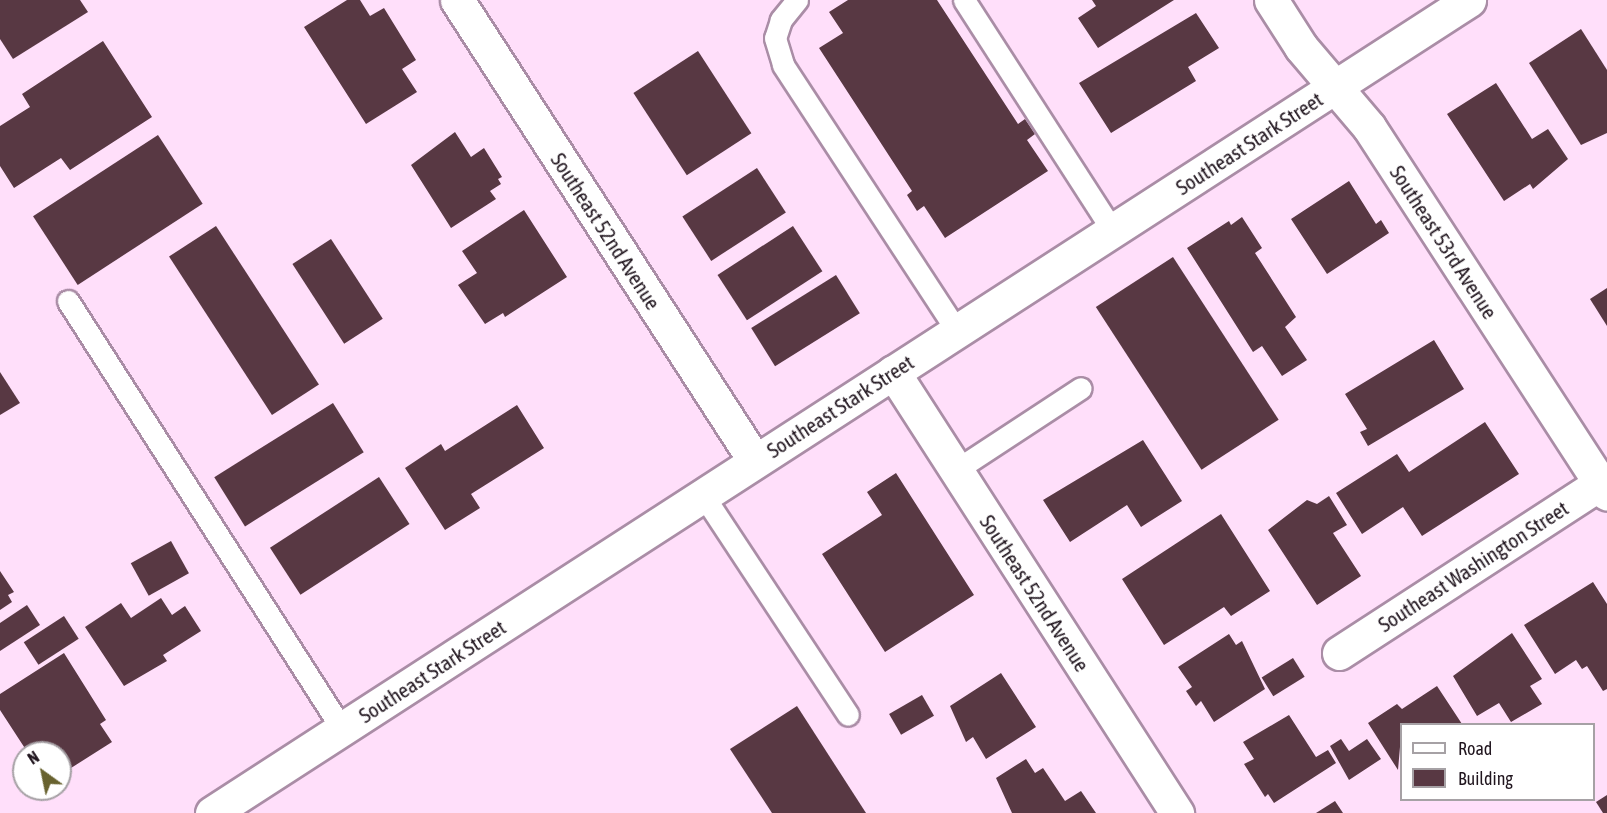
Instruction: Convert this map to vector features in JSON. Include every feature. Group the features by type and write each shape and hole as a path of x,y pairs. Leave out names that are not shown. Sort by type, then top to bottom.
{"street":[{"name":"Southeast 52nd Avenue","path":"457,0 755,461"},
{"name":"Southeast 53rd Avenue","path":"1271,0 1335,86 1369,127 1605,485"},
{"name":"Southeast Stark Street","path":"212,813 1469,0"},
{"name":"Southeast 52nd Avenue","path":"893,372 1177,813"},
{"name":"Southeast Washington Street","path":"1339,653 1605,485"}],"lane":[{"path":"797,0 781,20 775,38 783,65 957,331"},
{"path":"964,0 1113,231"},
{"path":"68,301 342,729"},
{"path":"956,470 1082,388"},
{"path":"703,495 848,715"}],"building":[{"path":"0,0 80,0 88,12 13,59 0,39"},
{"path":"347,0 360,0 370,16 384,8 416,60 402,69 417,92 366,124 304,27"},
{"path":"848,0 937,0 1018,124 1025,119 1035,134 1027,140 1048,171 945,238 924,206 917,211 907,195 912,191 819,48 843,33 829,12"},
{"path":"1092,0 1174,0 1098,48 1078,18 1096,6"},
{"path":"1196,13 1219,48 1188,67 1196,81 1111,133 1079,83"},
{"path":"1581,29 1607,70 1607,133 1581,145 1529,63"},
{"path":"103,41 152,117 70,170 61,158 14,188 0,166 0,126 30,107 22,94"},
{"path":"698,51 751,133 687,175 633,93"},
{"path":"1496,83 1532,139 1548,129 1568,159 1533,189 1530,184 1504,201 1447,114"},
{"path":"455,132 471,157 484,148 502,177 498,179 501,184 490,191 496,199 451,228 411,165"},
{"path":"158,135 203,204 78,285 33,216"},
{"path":"757,168 786,212 711,261 682,216"},
{"path":"1349,181 1376,224 1381,220 1389,233 1327,274 1291,219"},
{"path":"524,210 567,277 505,317 503,313 485,324 458,285 477,273 462,251"},
{"path":"1242,217 1262,248 1255,253 1296,317 1285,327 1307,360 1282,376 1262,346 1253,352 1187,248 1229,221 1231,225"},
{"path":"216,226 319,385 272,415 169,256"},
{"path":"793,226 822,271 747,320 718,275"},
{"path":"331,239 383,319 344,344 292,264"},
{"path":"1173,257 1279,420 1202,470 1096,307"},
{"path":"836,275 860,313 775,366 751,328"},
{"path":"1607,288 1607,326 1590,299"},
{"path":"1434,340 1464,389 1368,446 1360,432 1367,429 1345,394"},
{"path":"0,372 20,403 0,415"},
{"path":"333,403 364,452 245,526 214,477"},
{"path":"517,405 544,448 471,494 480,508 445,530 405,468 441,444 445,451"},
{"path":"1485,422 1519,474 1422,536 1403,507 1362,534 1336,493 1397,454 1409,472"},
{"path":"1143,440 1182,501 1141,527 1127,505 1070,542 1043,500"},
{"path":"896,473 974,595 885,652 822,554 882,515 867,492"},
{"path":"379,477 409,524 300,595 270,548"},
{"path":"1329,496 1347,525 1333,533 1361,576 1317,605 1268,530 1307,500 1317,504"},
{"path":"1221,514 1270,591 1231,616 1224,607 1164,645 1122,579"},
{"path":"171,541 189,573 149,596 131,563"},
{"path":"0,571 14,592 8,595 12,602 0,610"},
{"path":"1593,582 1607,604 1607,689 1603,691 1587,666 1582,669 1576,660 1555,674 1524,625"},
{"path":"161,598 172,615 185,606 201,631 163,655 167,661 124,686 85,627 121,603 131,618"},
{"path":"27,605 40,625 0,651 0,623"},
{"path":"64,616 79,639 38,665 24,642"},
{"path":"1512,633 1542,679 1530,686 1542,704 1511,722 1499,703 1477,716 1453,676"},
{"path":"1229,634 1236,645 1242,641 1265,689 1214,722 1201,701 1196,706 1186,691 1192,687 1178,667"},
{"path":"64,653 106,720 100,724 112,742 72,767 72,741 20,741 0,710 0,694"},
{"path":"1293,658 1305,677 1273,696 1262,678"},
{"path":"1001,673 1036,727 986,759 973,737 966,742 950,706"},
{"path":"1437,686 1461,723 1400,723 1398,770 1368,723 1397,704 1402,709"},
{"path":"922,695 934,716 901,735 889,714"},
{"path":"797,706 866,813 772,813 730,749"},
{"path":"1289,715 1316,757 1328,750 1336,763 1274,803 1268,794 1265,797 1244,764 1254,759 1243,742"},
{"path":"1341,739 1349,751 1367,739 1381,759 1349,780 1330,746"},
{"path":"1026,759 1035,773 1043,768 1065,801 1081,791 1096,813 1012,813 996,778"},
{"path":"1607,795 1607,813 1603,813 1596,802"},
{"path":"1335,801 1343,813 1316,813"}]}
